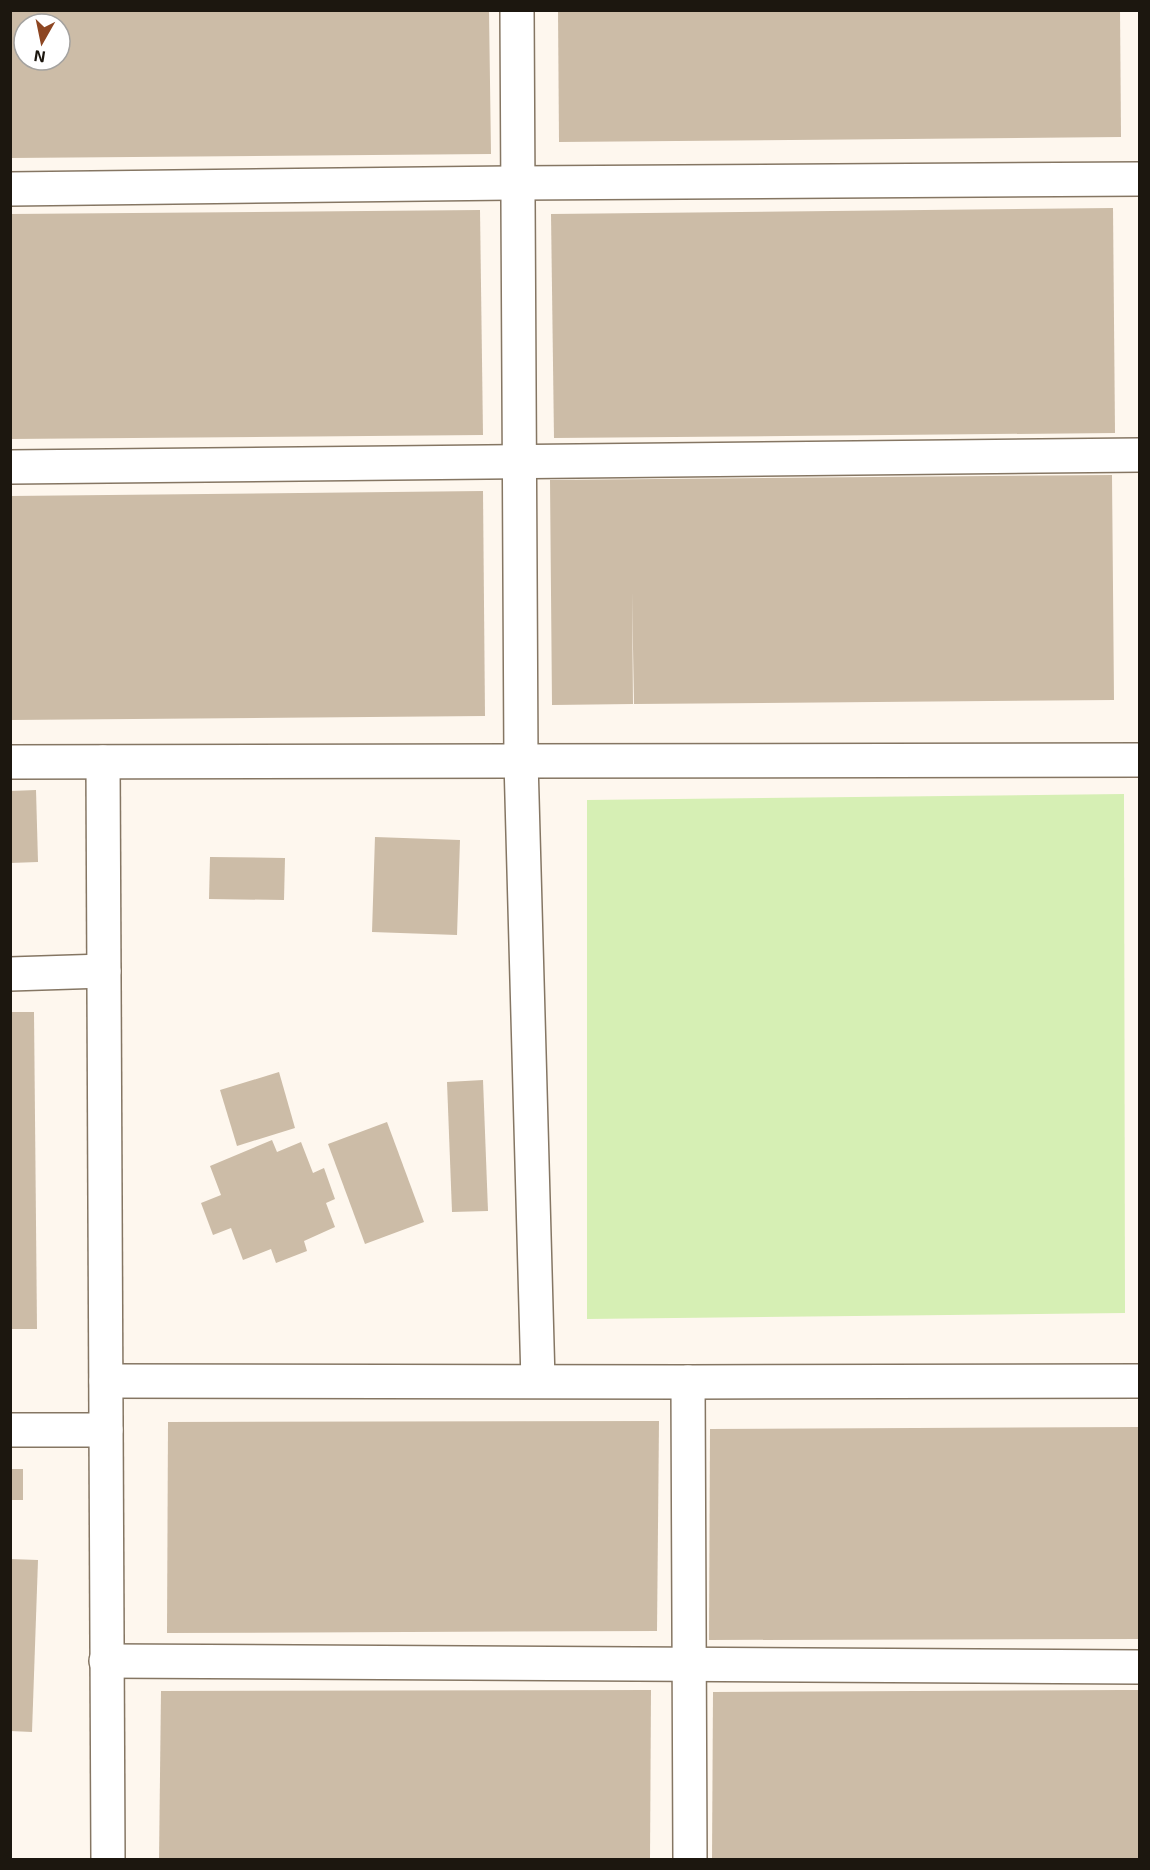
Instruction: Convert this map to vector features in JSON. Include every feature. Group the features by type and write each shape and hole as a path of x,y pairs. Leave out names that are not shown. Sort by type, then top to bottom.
{"street":[{"path":"517,10 521,761 538,1382"},
{"path":"10,189 1140,179"},
{"path":"10,467 1140,455"},
{"path":"10,762 1140,760"},
{"path":"103,762 108,1860"},
{"path":"10,974 104,971"},
{"path":"106,1380 1140,1381"},
{"path":"688,1382 690,1860"},
{"path":"10,1430 106,1430"},
{"path":"106,1661 1140,1667"}],"green space":[{"path":"1124,794 1125,1313 587,1319 587,800"}],"building":[{"path":"10,10 489,10 491,154 10,158"},
{"path":"558,10 1120,10 1121,137 559,142"},
{"path":"1113,208 1115,433 554,438 551,214"},
{"path":"480,210 483,435 10,439 10,214"},
{"path":"1112,475 1114,700 634,704 632,592 633,704 552,705 550,480"},
{"path":"483,491 485,716 10,720 10,496"},
{"path":"36,790 38,862 10,863 10,791"},
{"path":"375,837 460,840 457,935 372,932"},
{"path":"210,857 285,858 284,900 209,899"},
{"path":"10,1012 34,1012 37,1329 10,1329"},
{"path":"279,1072 295,1128 237,1146 220,1090"},
{"path":"483,1080 488,1211 452,1212 447,1082"},
{"path":"387,1122 424,1222 365,1244 328,1144"},
{"path":"272,1140 277,1152 301,1142 313,1173 324,1168 335,1199 326,1203 335,1227 304,1241 307,1251 276,1263 271,1249 243,1260 231,1228 213,1235 201,1203 221,1195 210,1166"},
{"path":"659,1421 657,1631 167,1633 168,1422"},
{"path":"1140,1427 1140,1639 709,1640 710,1429"},
{"path":"10,1469 23,1469 23,1500 10,1500"},
{"path":"10,1559 38,1560 32,1732 10,1731"},
{"path":"651,1690 650,1860 159,1860 161,1691"},
{"path":"1140,1690 1140,1860 712,1860 713,1692"}]}
